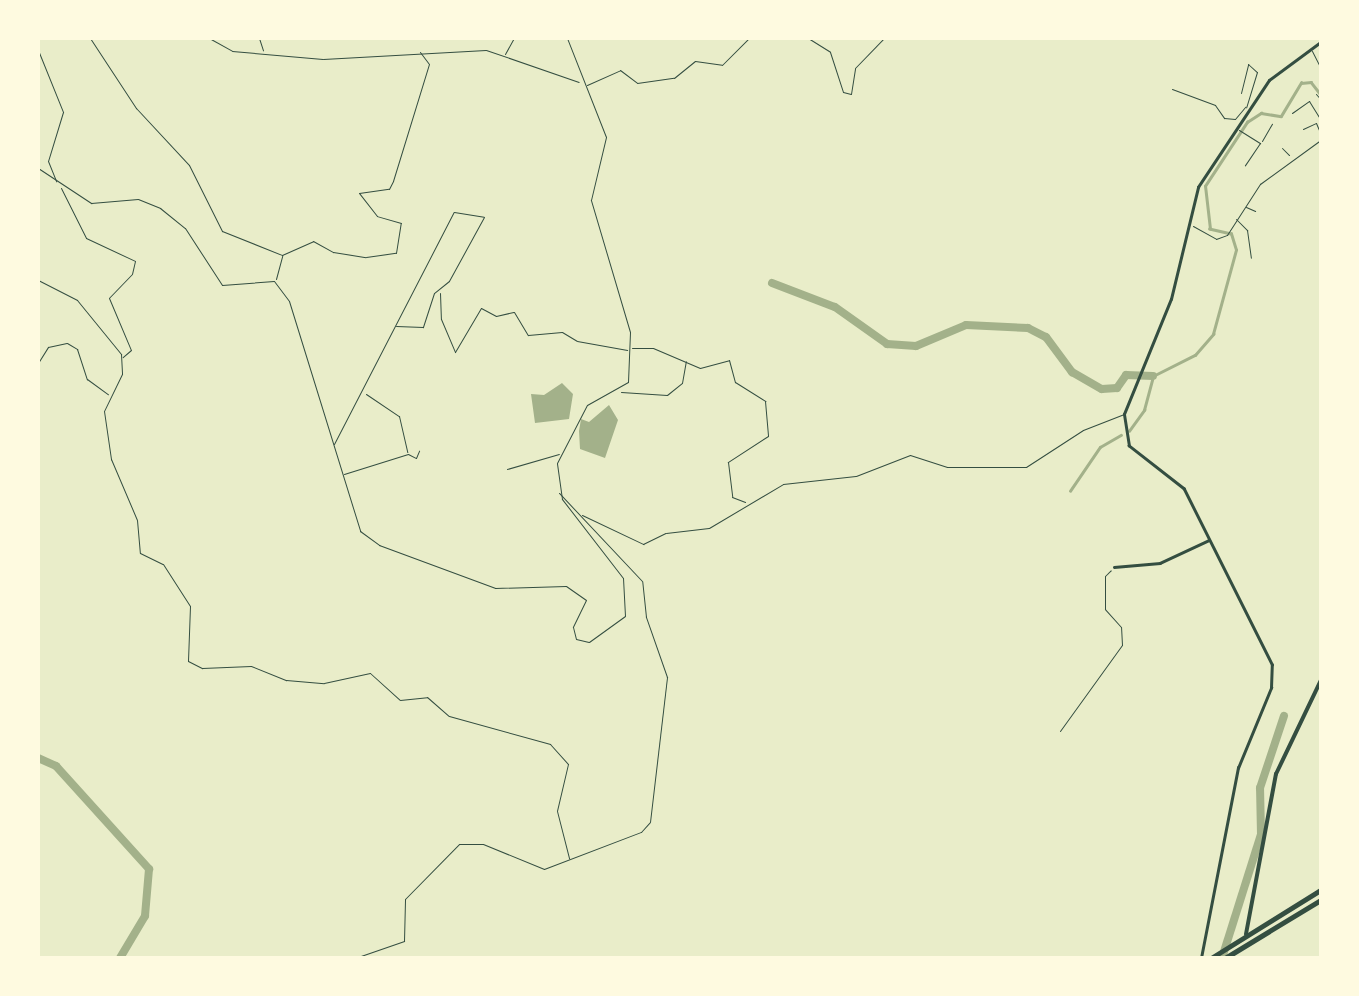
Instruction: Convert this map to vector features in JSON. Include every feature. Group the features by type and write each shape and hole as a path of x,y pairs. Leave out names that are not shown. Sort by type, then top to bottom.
{"highway":[{"path":"1242,958 1276,774 1322,678"},
{"path":"1226,958 1295,914 1322,889"},
{"path":"1211,958 1322,899"}],"street":[{"path":"90,38 136,108 189,165 222,231 282,255 314,240 334,252 366,258 396,253 400,223 377,216 359,193 389,188 394,181 429,64 420,52"},
{"path":"209,38 223,48 323,59 478,49 583,84 620,70 637,83 674,78 694,61 722,65 749,38"},
{"path":"259,38 264,53"},
{"path":"502,56 514,38"},
{"path":"274,282 289,301 353,515 370,540 496,588 566,586 586,600 573,627 576,639 589,642 625,616 623,578 559,493 562,452 587,405 618,390 630,372 629,350 591,200 607,143 567,38"},
{"path":"808,38 830,52 843,92 851,94 855,68 884,38"},
{"path":"1172,89 1215,105 1224,118 1238,118 1268,80 1320,42 1316,38"},
{"path":"1310,48 1322,71"},
{"path":"38,50 63,112 48,160 59,185 86,238 135,260 132,274 109,298 131,350 121,359 104,411 111,459 137,520 134,540 140,553 163,564 190,606 188,661 202,668 251,666 286,680 324,683 370,672 400,700 427,697 450,716 550,744 568,764 557,811 569,858"},
{"path":"1316,59 1322,56"},
{"path":"1201,958 1242,752 1273,677 1268,652 1184,489 1129,446 1124,414 1171,299 1198,187 1247,108 1257,72 1248,64 1242,93"},
{"path":"1316,94 1322,100"},
{"path":"1292,113 1309,101 1321,120"},
{"path":"1187,225 1216,238 1227,235 1234,217 1282,164 1322,138 1316,123 1303,129"},
{"path":"1245,166 1272,124"},
{"path":"1237,129 1260,143"},
{"path":"1282,148 1295,166"},
{"path":"1276,156 1282,164"},
{"path":"38,168 59,185 101,206 138,200 160,208 185,228 222,285 274,282"},
{"path":"1244,206 1255,211"},
{"path":"332,447 454,212 480,214 440,293 442,319 455,352 481,308 496,316 514,312 528,335 562,332 577,341 629,350 653,348 700,368 729,360 735,382 765,401 768,436 728,462 732,498 745,502"},
{"path":"1234,217 1247,230 1251,258"},
{"path":"274,282 282,255"},
{"path":"38,280 77,300 104,326 121,359"},
{"path":"396,326 424,327 434,294 440,293"},
{"path":"38,363 48,348 67,343 77,349 87,378 110,396"},
{"path":"618,390 667,395 682,383 686,360"},
{"path":"363,392 399,416 408,454"},
{"path":"579,514 643,544 666,533 710,528 745,502 783,484 856,476 919,454 947,467 1026,467 1083,430 1124,414"},
{"path":"341,475 408,454 416,458 419,451"},
{"path":"507,469 562,452"},
{"path":"355,958 404,941 406,899 459,844 483,844 544,869 640,832 650,822 667,676 638,571 559,493"},
{"path":"1060,732 1122,645 1121,627 1106,610 1104,576 1114,568 1160,563 1210,539"}],"shaded area":[{"path":"562,383 573,394 569,419 535,423 531,394 544,395"},
{"path":"609,405 618,420 605,458 580,449 579,431 581,419 589,422"}],"waterway":[{"path":"1129,431 1144,410 1153,376 1195,355 1213,334 1236,250 1231,234 1210,229 1205,186 1247,122 1261,113 1281,116 1301,83 1311,82 1322,96"},
{"path":"772,283 835,307 887,344 916,346 966,325 1028,328 1046,337 1072,372 1102,389 1117,388 1126,375 1153,376"},
{"path":"1070,491 1100,447 1121,435"},
{"path":"1222,958 1261,834 1260,788 1284,716"},
{"path":"38,758 56,766 149,869 145,916 120,958"}]}
